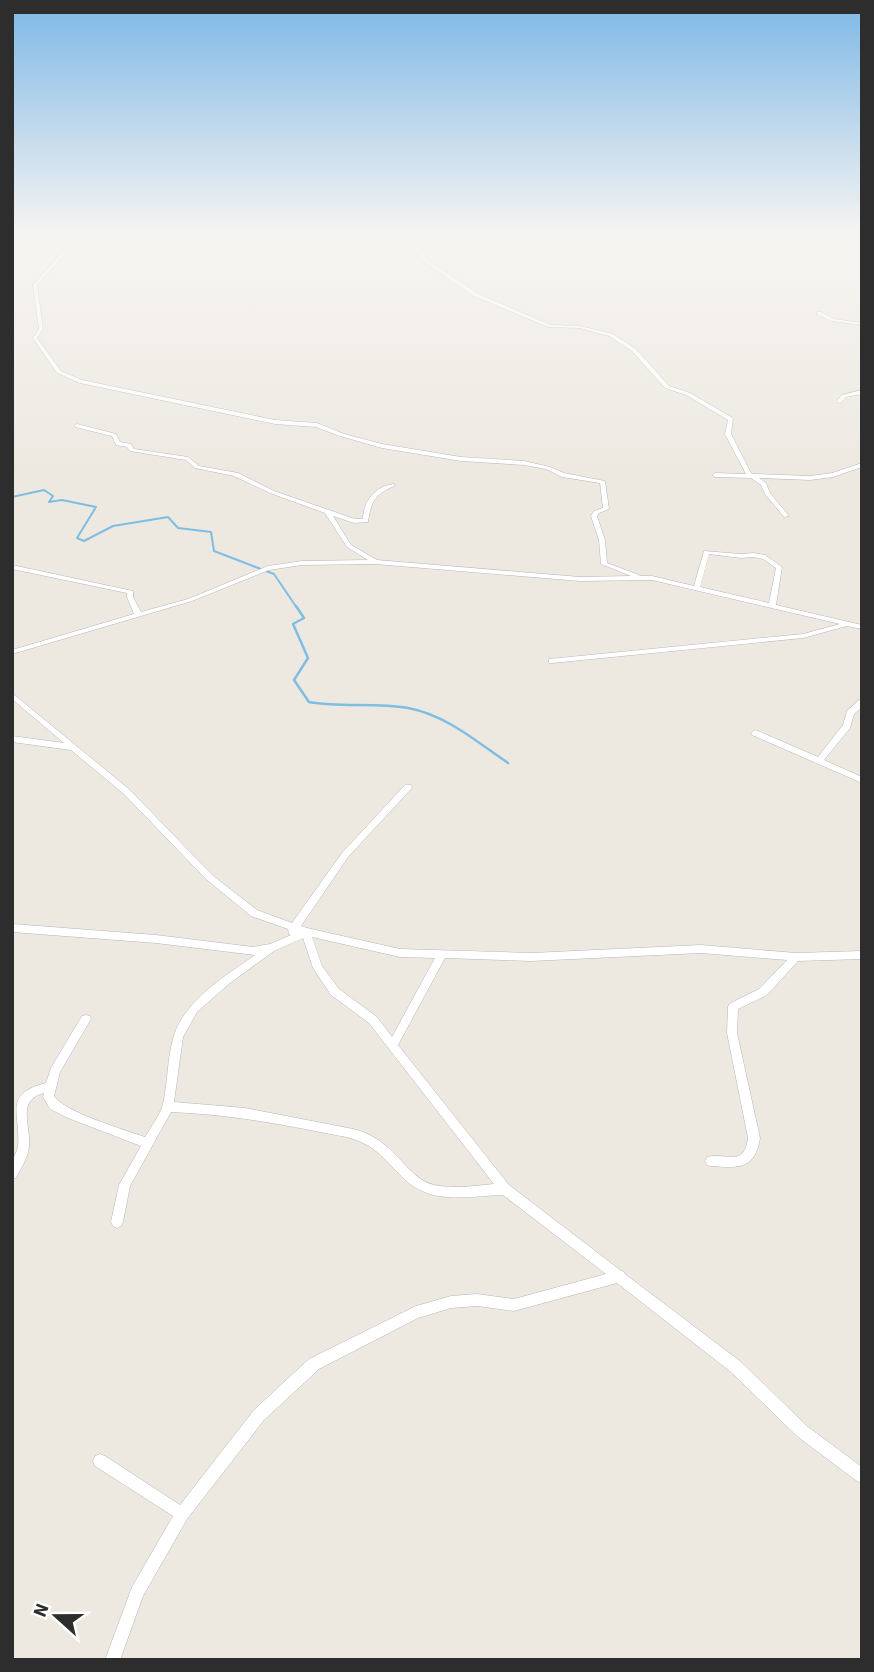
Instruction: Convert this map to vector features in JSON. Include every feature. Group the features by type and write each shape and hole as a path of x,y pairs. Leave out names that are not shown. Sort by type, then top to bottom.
{"street":[{"path":"39,315 41,329 36,338 59,372 80,381 275,422 317,425 356,440 382,446 461,459 524,463 603,482 606,509 596,512 594,516 602,540 604,564 642,577 697,587 862,627"},
{"path":"524,315 550,326 580,327 611,335 634,350 667,387 688,394 731,419 728,434 749,474 764,484 767,493 786,516"},
{"path":"824,315 833,320 862,324"},
{"path":"839,402 844,396 862,392"},
{"path":"77,426 114,435 118,444 129,445 132,450 185,458 197,467 236,474 252,484 354,522 366,521 367,508 376,492 392,485"},
{"path":"715,475 810,478 833,475 862,465"},
{"path":"327,513 349,546 375,562"},
{"path":"697,587 706,552 765,557 779,567 772,606"},
{"path":"12,652 190,600 265,569 302,563 375,562 580,579 642,577"},
{"path":"12,567 131,592 130,597 138,614"},
{"path":"552,661 803,636 845,625"},
{"path":"12,695 127,792 209,877 254,914 300,930 364,947 400,953 531,957 701,949 796,957 862,956"},
{"path":"819,761 847,726 850,713 862,702"},
{"path":"755,733 862,780"},
{"path":"12,739 73,747"},
{"path":"12,928 156,939 253,951 271,948 286,942 300,930 345,855 408,787"},
{"path":"300,930 318,968 335,992 373,1020 505,1189 736,1367 803,1432 862,1476"},
{"path":"117,1222 125,1185 168,1107 178,1037 188,1016 227,980 271,948"},
{"path":"393,1045 442,954"},
{"path":"711,1161 744,1160 750,1156 753,1147 754,1138 732,1033 733,1007 763,992 796,957"},
{"path":"86,1019 55,1071 48,1097 54,1106 147,1143"},
{"path":"12,1174 24,1146 19,1117 22,1106 30,1096 49,1087"},
{"path":"168,1107 258,1113 363,1137 386,1153 414,1181 438,1192 505,1189"},
{"path":"112,1660 137,1592 182,1514 258,1415 314,1364 416,1312 451,1302 477,1300 514,1305 621,1276"},
{"path":"100,1461 182,1514"}],"waterway":[{"path":"12,497 44,490 53,496 49,502 62,500 96,507 77,538 84,541 113,526 168,517 178,528 211,532 214,551 274,574 297,608"},
{"path":"296,606 304,618 293,624 308,658 294,680 309,702 396,706 422,712 461,730 508,763"}]}
